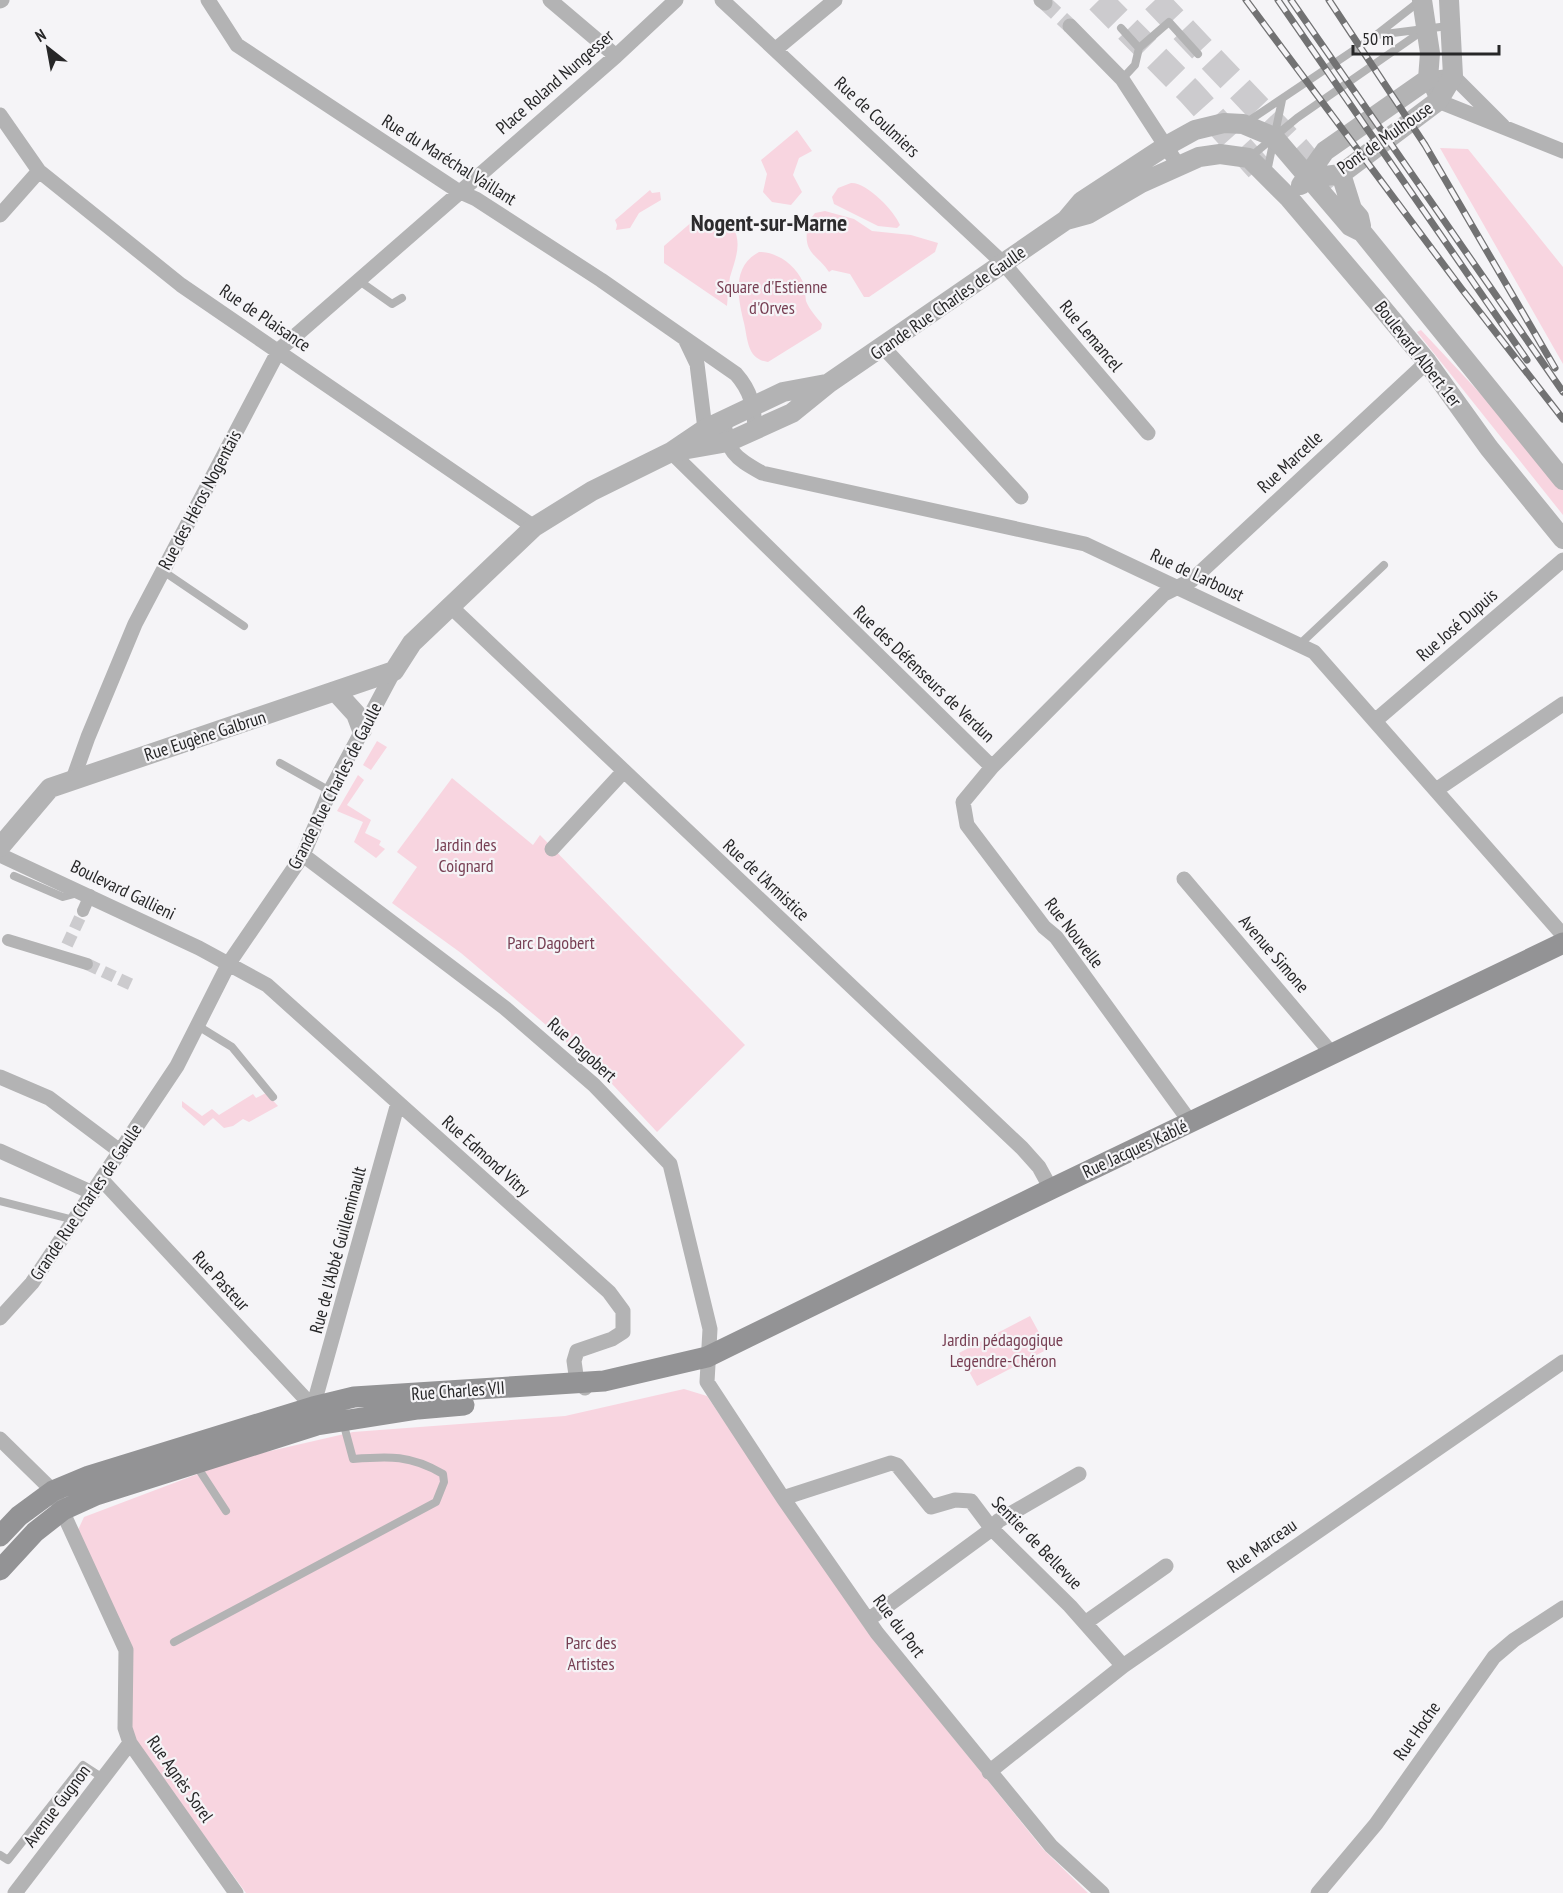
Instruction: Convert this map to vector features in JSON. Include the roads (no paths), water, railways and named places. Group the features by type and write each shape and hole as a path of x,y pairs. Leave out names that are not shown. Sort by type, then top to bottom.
{"main road":[{"name":"Rue Jacques Kablé","path":"707,1357 1563,943"},
{"name":"Rue Charles VII","path":"58,1501 89,1476 315,1416 343,1421 418,1409 548,1398 589,1385 707,1357"},
{"name":"Rue Charles VII","path":"58,1501 96,1495 195,1463 315,1416 354,1397 589,1385"},
{"path":"0,1536 19,1516 58,1501"},
{"path":"0,1570 35,1532 58,1501"}],"street":[{"name":"Rue du Maréchal Vaillant","path":"208,0 237,45 458,191 476,199 601,280 685,338 736,374 748,388 754,406"},
{"path":"550,0 616,56"},
{"name":"Place Roland Nungesser","path":"458,191 616,56 676,0"},
{"name":"Rue de Coulmiers","path":"722,0 1004,264"},
{"path":"776,50 835,0"},
{"path":"1422,0 1430,53 1428,79 1438,100 1563,151"},
{"path":"1438,100 1453,76 1449,0"},
{"path":"1070,26 1122,79 1178,165"},
{"path":"1428,79 1453,76"},
{"path":"1453,76 1503,126"},
{"name":"Pont de Mulhouse","path":"1309,178 1325,152 1428,79"},
{"name":"Pont de Mulhouse","path":"1309,178 1341,174 1438,100"},
{"name":"Rue de Plaisance","path":"0,115 39,171 181,285 279,350 534,527"},
{"name":"Grande Rue Charles de Gaulle","path":"712,432 728,442 792,413 829,383 1066,220 1082,201 1194,130 1224,123 1243,124 1274,137"},
{"name":"Boulevard Albert 1er","path":"1274,137 1350,226 1362,232"},
{"name":"Grande Rue Charles de Gaulle","path":"1066,220 1088,214 1178,165 1199,157 1220,154 1249,158"},
{"path":"1249,158 1267,174"},
{"path":"0,215 39,171"},
{"name":"Boulevard Albert 1er","path":"1267,174 1427,362 1488,448 1563,539"},
{"name":"Boulevard Albert 1er","path":"1341,174 1362,232 1563,480"},
{"path":"1289,198 1309,178"},
{"name":"Rue des Héros Nogentais","path":"73,779 135,624 279,350 458,191"},
{"name":"Rue Lemancel","path":"1004,264 1148,433"},
{"path":"685,338 697,364 712,432"},
{"path":"884,347 1021,497"},
{"name":"Rue Marcelle","path":"1178,588 1192,580 1427,362"},
{"name":"Grande Rue Charles de Gaulle","path":"0,1318 32,1284 177,1066 229,963 303,855 330,791 394,671 412,644 449,605 534,527 592,491 712,432 754,406 783,392 829,383"},
{"path":"754,406 755,429"},
{"name":"Rue de Larboust","path":"728,442 736,458 762,473 1086,544 1314,652 1563,935"},
{"name":"Rue des Défenseurs de Verdun","path":"670,452 992,767 1164,594 1178,588"},
{"name":"Rue José Dupuis","path":"1376,720 1563,560"},
{"name":"Rue de l'Armistice","path":"449,605 1022,1148 1039,1167 1051,1189"},
{"name":"Rue Eugène Galbrun","path":"73,779 394,671"},
{"path":"336,692 356,714 362,730"},
{"path":"1436,790 1563,704"},
{"name":"Rue Nouvelle","path":"992,767 963,802 963,814 967,825 1044,927 1056,937 1191,1123"},
{"path":"552,849 623,772"},
{"path":"0,847 50,788 73,779"},
{"name":"Boulevard Gallieni","path":"0,855 86,893 229,963"},
{"name":"Rue Dagobert","path":"303,855 505,1008 594,1086 670,1164 710,1329 707,1357"},
{"name":"Avenue Simone","path":"1184,879 1333,1055"},
{"path":"83,911 86,893"},
{"path":"8,940 65,950 87,964"},
{"name":"Rue Edmond Vitry","path":"229,963 267,985 618,1302 625,1318 623,1332 612,1339 577,1351 574,1360 589,1385"},
{"path":"0,1077 49,1098 121,1152"},
{"name":"Rue de l'Abbé Guilleminault","path":"315,1416 398,1103"},
{"path":"0,1151 93,1193"},
{"name":"Rue Pasteur","path":"102,1180 315,1416"},
{"name":"Rue du Port","path":"707,1357 707,1382 783,1498 868,1620 1051,1846 1102,1893"},
{"name":"Rue Marceau","path":"989,1772 1123,1666 1563,1362"},
{"path":"0,1439 58,1501"},
{"name":"Sentier de Bellevue","path":"783,1498 891,1463 897,1465 931,1507 965,1499 971,1501 992,1529 1085,1623 1123,1666"},
{"path":"868,1620 992,1529 998,1521 1079,1474"},
{"name":"Rue Agnès Sorel","path":"58,1501 126,1650 125,1728 130,1743 237,1893"},
{"path":"1085,1623 1166,1566"},
{"name":"Rue Hoche","path":"1318,1893 1376,1824 1494,1656 1563,1608"},
{"name":"Avenue Gugnon","path":"15,1893 130,1743"}],"lane":[{"path":"1243,124 1375,36 1422,0"},
{"path":"1122,79 1135,64 1139,48 1168,22 1198,54"},
{"path":"1375,36 1450,26"},
{"path":"1121,28 1139,48"},
{"path":"1249,158 1297,118 1426,28"},
{"path":"1267,174 1282,100"},
{"path":"358,280 392,304 402,298"},
{"path":"1299,645 1384,565"},
{"path":"163,571 244,626"},
{"path":"280,763 330,791"},
{"path":"14,876 63,897 86,893"},
{"path":"198,1026 232,1047 273,1097"},
{"path":"0,1201 75,1221"},
{"path":"174,1642 436,1502 444,1482 443,1474 426,1464 396,1456 353,1459 343,1421"},
{"path":"195,1463 226,1510"},
{"path":"0,1855 8,1860 83,1765 103,1778"}],"tunnel":[{"path":"1099,0 1190,92 1263,173"},
{"path":"1155,0 1298,150 1330,189"},
{"path":"1045,3 1070,26"},
{"path":"67,945 83,911"},
{"path":"87,964 132,985"}],"railway":[{"path":"1246,0 1461,288 1563,419"},
{"path":"1278,0 1527,360"},
{"path":"1291,0 1563,392"},
{"path":"1329,0 1425,145 1555,368"}],"district":[{"name":"Nogent-sur-Marne","path":"769,223"}],"park label":[{"name":"Square d'Estienne d'Orves","path":"772,297"},
{"name":"Jardin des Coignard","path":"466,855"},
{"name":"Parc Dagobert","path":"551,943"},
{"name":"Jardin pédagogique Legendre-Chéron","path":"1003,1350"},
{"name":"Parc des Artistes","path":"591,1653"}]}
